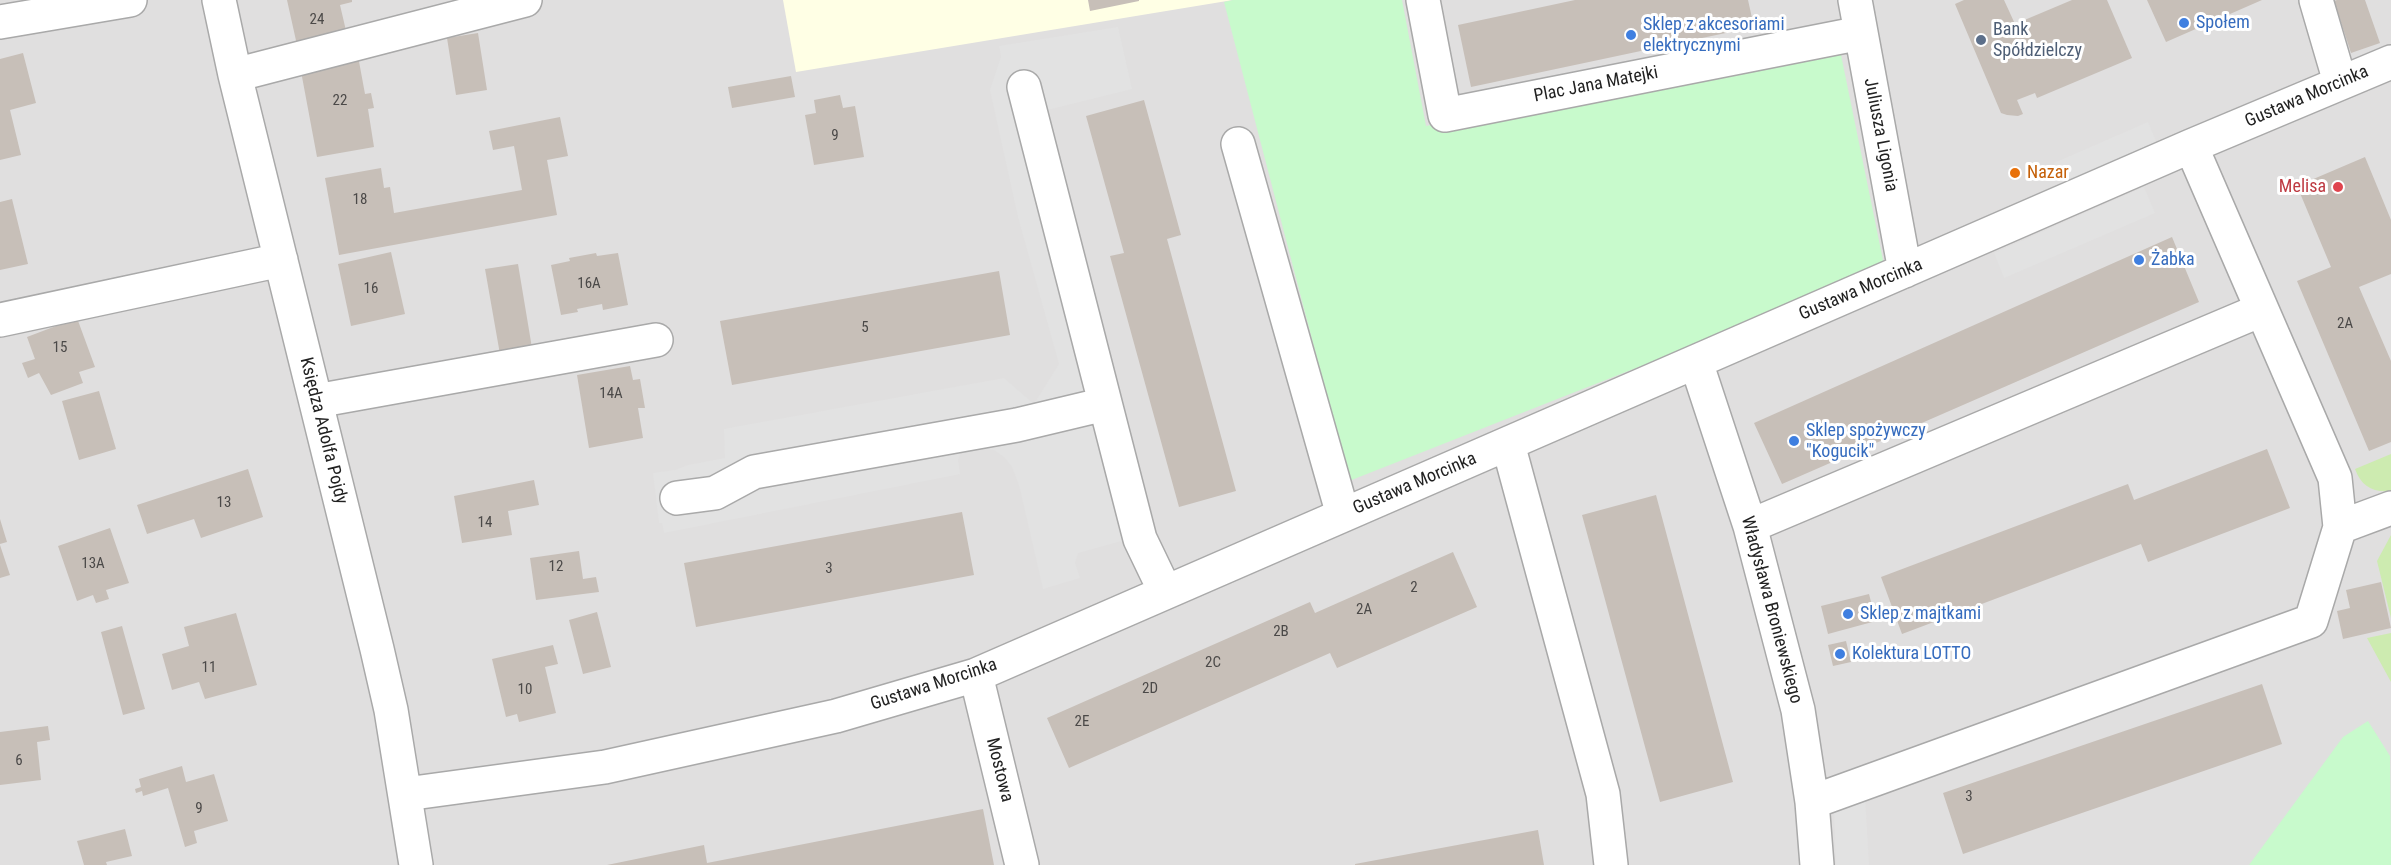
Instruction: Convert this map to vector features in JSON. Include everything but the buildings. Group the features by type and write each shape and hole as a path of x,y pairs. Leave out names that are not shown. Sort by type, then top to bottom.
{"street":[{"path":"0,22 130,0"},
{"name":"Księdza Adolfa Pojdy","path":"219,0 235,75 377,649 406,794 416,865"},
{"path":"235,75 525,0"},
{"name":"Plac Jana Matejki","path":"1423,0 1445,115 1861,33"},
{"name":"Juliusza Ligonia","path":"1855,0 1905,271"},
{"path":"2316,0 2340,82"},
{"name":"Gustawa Morcinka","path":"406,794 605,767 836,716 976,675 2191,146 2391,62"},
{"path":"1024,87 1140,539 1165,591"},
{"path":"1238,144 1343,515"},
{"path":"1812,802 2311,621 2340,527 2335,478 2191,146"},
{"path":"0,320 281,260"},
{"path":"1750,526 2261,310"},
{"path":"316,400 656,340"},
{"name":"Władysława Broniewskiego","path":"1696,362 1750,526 1798,710 1812,802 1817,865"},
{"path":"677,498 715,493 754,472 1017,425 1105,404"},
{"path":"1508,444 1603,794 1611,865"},
{"path":"2340,527 2391,508"},
{"name":"Mostowa","path":"976,675 1023,865"}],"shaded area":[{"path":"0,0 2391,0 2391,865 0,865"},
{"path":"783,0 1233,0 796,72"},
{"path":"1118,27 1132,89 1043,111 1150,533 1078,553 1075,563 1080,578 1043,589 1019,485 1012,467 994,450 985,449 961,453 958,460 960,474 664,533 662,523 659,523 653,473 725,458 724,429 1004,378 1034,404 1059,364 1018,217 990,90 1001,57 999,46"},
{"path":"2148,122 2158,146 2064,188 2054,163"},
{"path":"2144,187 2155,213 2004,278 1994,253"},
{"path":"1865,796 1869,865 1836,865 1834,808"}],"green space":[{"path":"1233,0 1402,0 1426,126 1840,50 1885,270 1349,481 1224,2"},
{"path":"2391,454 2391,491 2379,491 2364,484 2355,469"},
{"path":"2391,535 2391,618 2377,561"},
{"path":"2391,633 2391,682 2367,638"},
{"path":"2368,721 2390,756 2391,865 2249,865 2343,737"}],"place":[{"name":"Społem","path":"2184,23"},
{"name":"Sklep z akcesoriami elektrycznymi","path":"1631,35"},
{"name":"Bank Spółdzielczy","path":"1981,40"},
{"name":"Nazar","path":"2015,173"},
{"name":"Melisa","path":"2338,187"},
{"name":"Żabka","path":"2139,260"},
{"name":"Sklep spożywczy \"Kogucik\"","path":"1794,441"},
{"name":"Sklep z majtkami","path":"1848,614"},
{"name":"Kolektura LOTTO","path":"1840,654"}]}
